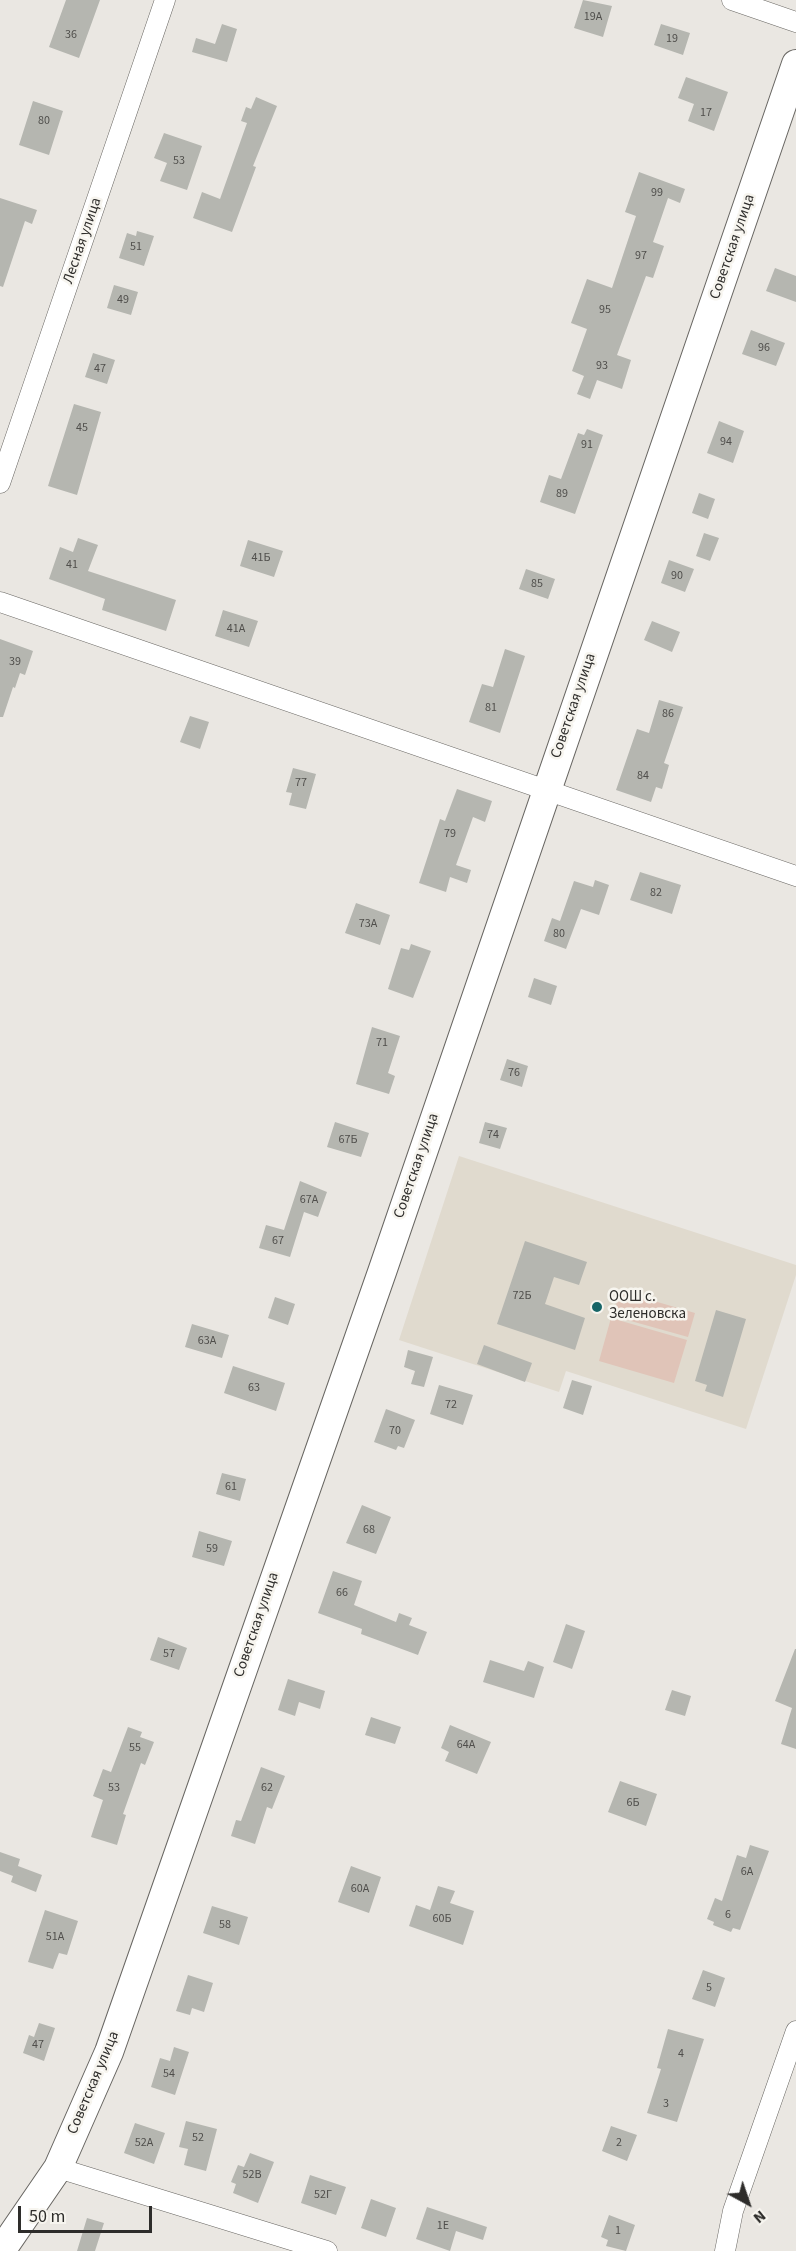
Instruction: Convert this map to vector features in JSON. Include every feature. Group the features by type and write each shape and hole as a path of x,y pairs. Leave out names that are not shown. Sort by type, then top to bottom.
{"street":[{"name":"Лесная улица","path":"0,483 165,0"},
{"path":"732,0 796,22"},
{"name":"Советская улица","path":"1,2251 58,2168 109,2052 382,1272 796,64"},
{"path":"0,602 546,788 796,876"},
{"path":"725,2251 733,2211 796,2031"},
{"path":"58,2168 327,2251"}],"shaded area":[{"name":"ООШ с. Зеленовска","path":"459,1156 796,1265 796,1275 746,1429 566,1371 559,1392 399,1340"},
{"path":"620,1291 695,1313 688,1337 613,1316"},
{"path":"611,1318 687,1340 674,1383 599,1361"}],"building":[{"path":"66,0 100,0 79,58 49,47"},
{"path":"583,0 612,6 603,37 574,28"},
{"path":"222,24 237,29 227,62 192,52 196,38 215,44"},
{"path":"661,24 690,33 683,55 654,45"},
{"path":"686,77 728,92 714,131 688,121 694,104 678,98"},
{"path":"256,97 277,106 253,166 256,167 232,232 193,218 202,192 220,199 247,123 241,121 246,107 251,109"},
{"path":"33,101 63,111 49,155 19,145"},
{"path":"164,133 202,146 187,190 160,181 167,163 154,158"},
{"path":"639,172 685,189 680,203 668,198 653,242 664,246 653,278 646,276 617,355 631,360 622,389 597,380 590,399 577,394 584,376 572,371 587,329 571,323 587,279 612,288 636,216 625,212"},
{"path":"0,198 37,210 32,224 25,221 3,287 0,286"},
{"path":"137,231 154,236 144,266 119,258 127,233 136,236"},
{"path":"775,268 796,276 796,302 766,291"},
{"path":"114,285 138,292 131,315 107,308"},
{"path":"751,330 785,343 776,366 742,354"},
{"path":"93,353 115,360 107,384 85,377"},
{"path":"74,404 101,412 77,495 48,486"},
{"path":"719,421 744,431 733,463 707,453"},
{"path":"587,429 603,435 575,514 540,502 549,475 561,479 578,433 584,435"},
{"path":"699,493 715,499 708,519 692,513"},
{"path":"704,533 719,538 710,561 696,556"},
{"path":"78,538 98,545 88,571 176,600 166,631 102,610 105,599 49,579 60,547 73,552"},
{"path":"248,540 283,551 274,577 240,566"},
{"path":"669,560 694,569 685,592 661,583"},
{"path":"526,569 555,579 548,599 519,589"},
{"path":"223,610 258,621 249,647 215,636"},
{"path":"652,621 680,632 672,652 644,640"},
{"path":"0,639 33,651 25,675 20,673 15,688 13,687 3,717 0,717"},
{"path":"505,649 525,656 500,733 469,722 482,684 493,687"},
{"path":"659,700 683,707 664,763 669,765 662,789 656,787 651,802 616,790 637,729 649,733"},
{"path":"190,716 209,722 200,749 180,742"},
{"path":"293,768 316,774 306,809 289,805 292,793 286,792"},
{"path":"457,789 492,801 485,822 473,817 456,865 471,870 467,883 450,877 446,892 419,883 440,819 445,821"},
{"path":"640,872 681,885 672,914 630,900"},
{"path":"595,880 609,885 599,915 581,909 566,949 544,941 552,918 560,921 574,881 593,887"},
{"path":"356,903 390,915 380,945 345,933"},
{"path":"411,944 431,951 413,998 388,989 401,948 409,950"},
{"path":"534,978 557,986 551,1005 528,997"},
{"path":"372,1027 400,1036 388,1073 395,1076 389,1094 356,1084"},
{"path":"507,1059 528,1066 522,1087 500,1080"},
{"path":"335,1122 369,1133 361,1157 327,1147"},
{"path":"485,1122 507,1128 500,1149 479,1143"},
{"path":"300,1181 327,1192 318,1217 304,1212 290,1257 259,1248 266,1225 284,1230"},
{"path":"525,1241 587,1262 579,1285 554,1277 545,1304 585,1318 575,1350 497,1324"},
{"path":"275,1297 295,1304 288,1325 268,1318"},
{"path":"716,1310 746,1319 723,1397 705,1391 707,1385 695,1381"},
{"path":"192,1324 229,1335 222,1358 185,1347"},
{"path":"484,1345 532,1363 525,1382 477,1364"},
{"path":"408,1350 433,1357 424,1387 411,1384 415,1371 404,1367"},
{"path":"233,1366 285,1383 276,1411 224,1393"},
{"path":"572,1380 592,1386 583,1415 563,1408"},
{"path":"439,1385 473,1395 463,1425 430,1414"},
{"path":"386,1409 415,1420 404,1448 398,1446 396,1450 374,1442"},
{"path":"222,1473 246,1479 240,1501 216,1494"},
{"path":"362,1505 391,1517 376,1554 346,1543"},
{"path":"199,1531 232,1541 224,1566 192,1557"},
{"path":"333,1571 362,1581 354,1605 396,1622 399,1613 412,1618 409,1625 427,1632 418,1655 361,1634 362,1629 318,1613"},
{"path":"566,1624 585,1631 572,1669 553,1662"},
{"path":"158,1637 187,1648 179,1670 150,1660"},
{"path":"795,1649 796,1749 781,1744 792,1708 775,1701"},
{"path":"490,1660 524,1671 528,1661 544,1667 534,1698 483,1682"},
{"path":"288,1679 325,1691 320,1709 299,1702 295,1716 278,1710"},
{"path":"672,1690 691,1696 685,1716 665,1710"},
{"path":"371,1717 401,1727 395,1744 365,1735"},
{"path":"450,1725 491,1742 477,1774 445,1761 449,1752 441,1748"},
{"path":"128,1727 142,1732 140,1737 154,1742 145,1765 141,1763 123,1814 126,1815 117,1845 91,1837 103,1800 93,1796 103,1769 111,1772"},
{"path":"261,1767 285,1776 272,1809 267,1807 255,1844 231,1836 236,1820 241,1821"},
{"path":"620,1781 657,1794 646,1826 608,1812"},
{"path":"750,1845 769,1851 740,1930 733,1928 731,1932 713,1925 714,1922 707,1919 715,1898 722,1901 737,1855 746,1858"},
{"path":"0,1852 20,1859 18,1866 42,1875 36,1892 11,1882 13,1876 0,1871"},
{"path":"351,1866 381,1877 369,1913 338,1902"},
{"path":"438,1886 455,1891 450,1903 474,1911 463,1945 409,1926 416,1905 430,1910"},
{"path":"212,1906 248,1917 239,1945 203,1933"},
{"path":"45,1910 78,1921 67,1955 59,1953 53,1969 28,1962"},
{"path":"703,1970 725,1978 715,2007 692,1999"},
{"path":"188,1975 213,1983 204,2012 192,2008 190,2015 176,2011"},
{"path":"39,2023 55,2028 44,2061 23,2053 29,2035 34,2037"},
{"path":"668,2029 704,2039 677,2122 647,2113 661,2069 657,2068"},
{"path":"174,2047 189,2052 175,2095 151,2087 160,2058 170,2061"},
{"path":"186,2121 217,2129 206,2171 184,2165 188,2149 179,2147"},
{"path":"135,2123 165,2133 154,2164 124,2153"},
{"path":"611,2126 637,2135 627,2161 602,2151"},
{"path":"250,2153 274,2162 258,2203 233,2193 236,2184 231,2182 238,2165 244,2167"},
{"path":"310,2175 346,2187 336,2215 301,2203"},
{"path":"371,2199 396,2208 386,2237 361,2228"},
{"path":"427,2207 487,2227 483,2240 456,2231 450,2251 416,2239"},
{"path":"609,2215 635,2225 626,2251 606,2246 608,2240 601,2237"},
{"path":"87,2218 104,2223 95,2251 77,2251"}],"place":[{"name":"ООШ с. Зеленовска","path":"597,1307"}]}
